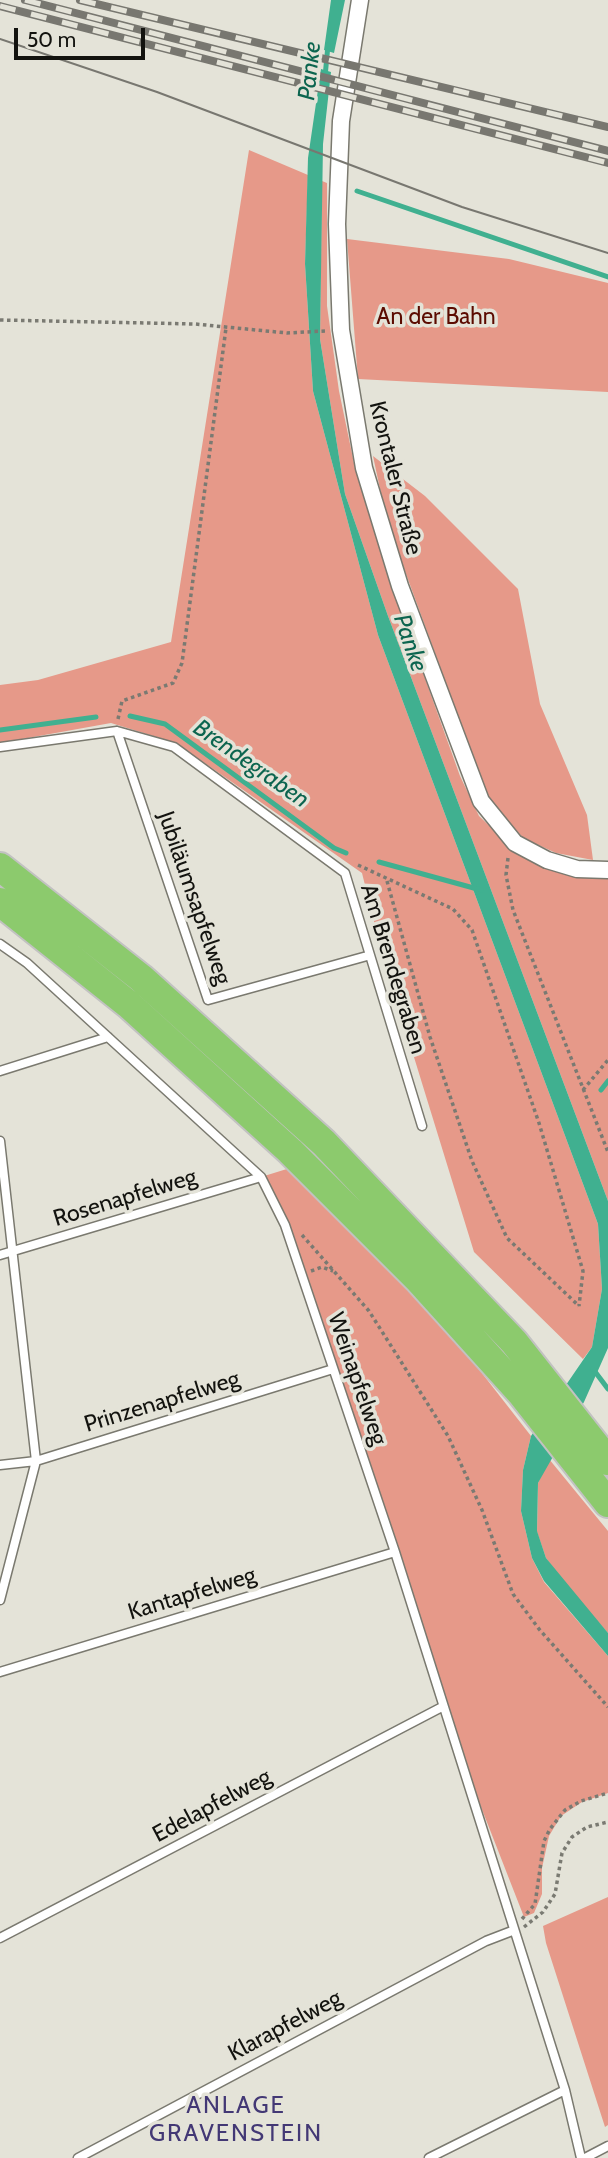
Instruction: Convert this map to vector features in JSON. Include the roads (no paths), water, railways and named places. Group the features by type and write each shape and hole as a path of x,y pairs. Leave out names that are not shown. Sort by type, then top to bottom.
{"highway":[{"path":"0,867 141,978 324,1143 514,1342 549,1407 559,1442 608,1503"},
{"path":"0,902 128,1004 290,1151 549,1407 574,1418 608,1461"}],"street":[{"name":"Krontaler Straße","path":"360,0 341,121 338,308 349,390 365,468 400,586 481,801 514,843 547,860 567,866 608,870"}],"lane":[{"name":"Am Brendegraben","path":"0,747 117,731 174,747 345,873 367,956 422,1126"},
{"name":"Jubiläumsapfelweg","path":"117,731 208,1000 367,956"},
{"name":"Weinapfelweg","path":"0,944 27,963 261,1177 285,1225 395,1552 512,1931 565,2090 583,2158"},
{"path":"0,1071 108,1037"},
{"path":"0,1141 36,1461 0,1600"},
{"name":"Rosenapfelweg","path":"0,1255 261,1177"},
{"name":"Prinzenapfelweg","path":"0,1465 36,1461 334,1369"},
{"name":"Kantapfelweg","path":"0,1672 395,1552"},
{"name":"Edelapfelweg","path":"0,1938 442,1707"},
{"name":"Klarapfelweg","path":"78,2158 473,1947 512,1931"},
{"path":"429,2158 565,2090"},
{"path":"583,2158 608,2146"}],"waterway":[{"name":"Panke","path":"325,77 328,45"},
{"path":"357,191 608,277"},
{"name":"Brendegraben","path":"130,716 165,724 334,848 346,853"},
{"name":"Brendegraben","path":"0,730 96,717"},
{"name":"Brendegraben","path":"379,862 481,890"},
{"path":"601,1090 608,1081"},
{"path":"593,1369 608,1389"}],"tram line":[{"path":"0,39 157,92 462,207 608,253"}],"railway":[{"path":"25,0 608,151"},
{"path":"80,0 608,127"},
{"path":"0,6 608,163"}],"district":[{"name":"ANLAGE GRAVENSTEIN","path":"236,2120"}],"park label":[{"name":"An der Bahn","path":"436,317"}]}
